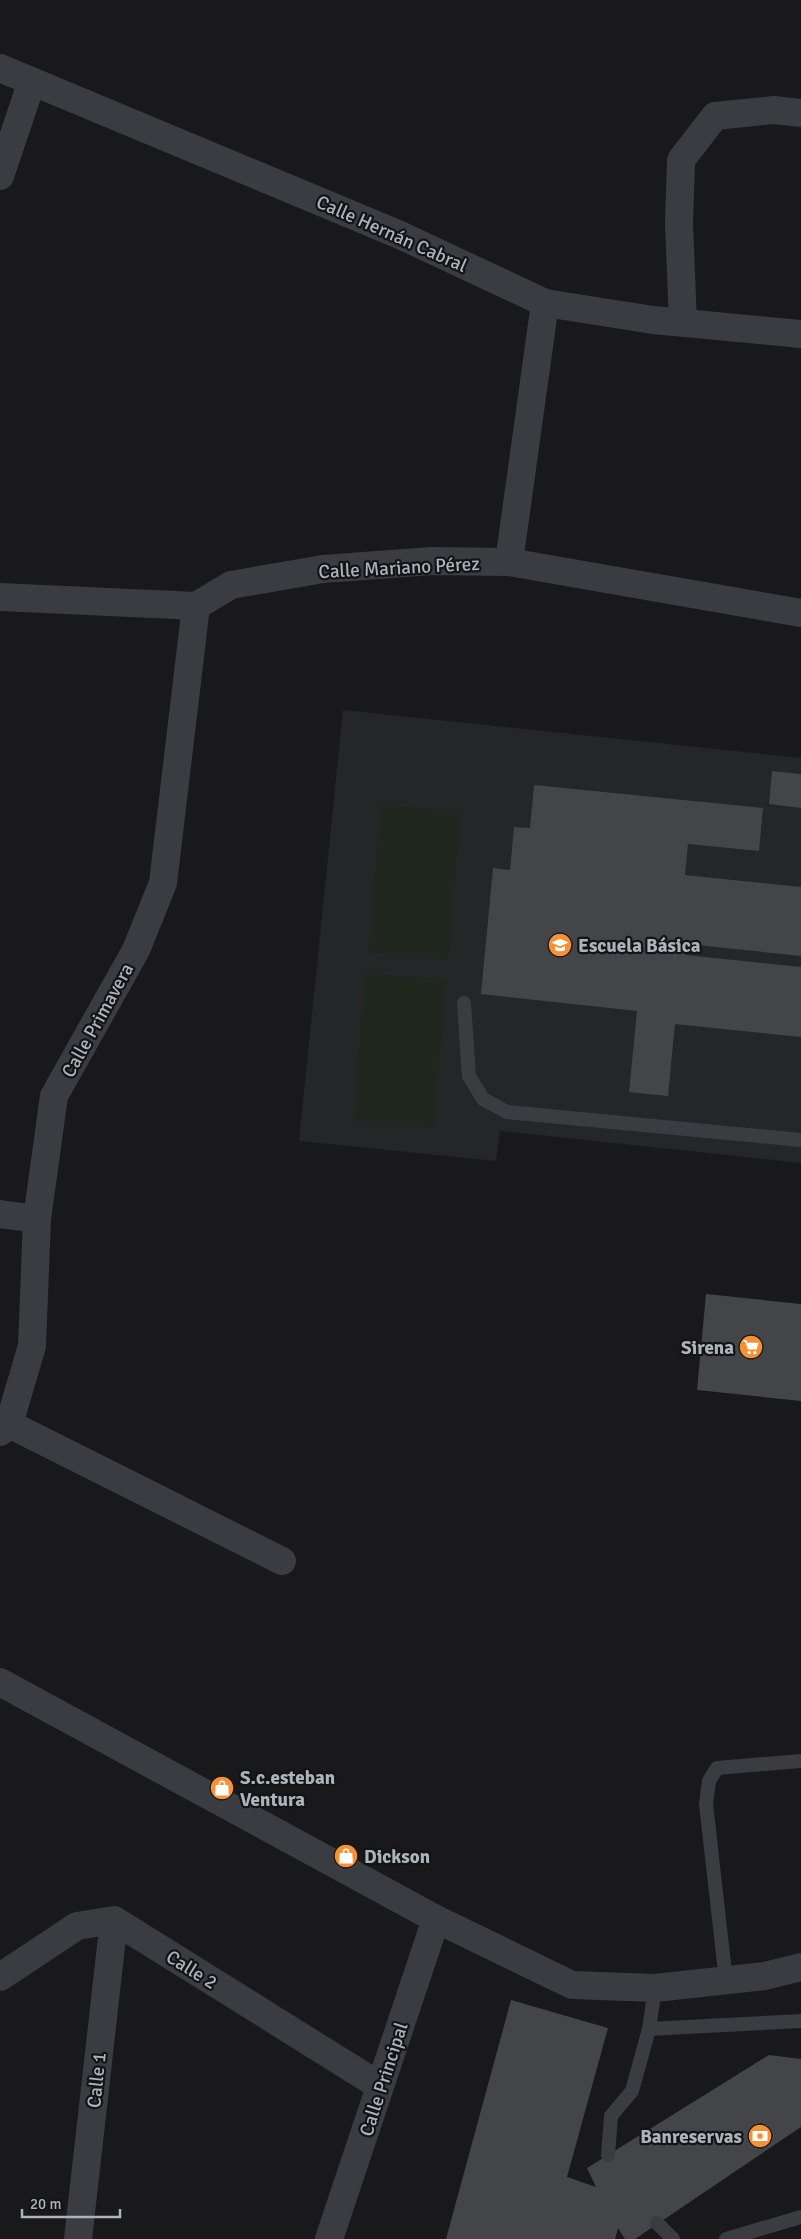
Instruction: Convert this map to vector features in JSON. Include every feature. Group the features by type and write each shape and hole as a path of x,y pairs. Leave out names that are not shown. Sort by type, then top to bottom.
{"street":[{"name":"Calle Hernán Cabral","path":"0,68 400,235 545,303 683,323 801,334"},
{"path":"0,176 32,81"},
{"path":"683,323 679,224 681,160 716,116 774,110 801,113"},
{"path":"509,562 545,303"},
{"name":"Calle Mariano Pérez","path":"196,606 231,585 323,570 432,561 509,562 801,613"},
{"path":"0,598 196,606"},
{"name":"Calle Primavera","path":"4,1428 32,1346 37,1219 54,1096 136,950 163,883 196,606"},
{"path":"0,1214 37,1219"},
{"path":"4,1428 282,1561"},
{"path":"0,1682 436,1918 572,1985 655,1988 765,1976 801,1967"},
{"name":"Calle Principal","path":"329,2239 436,1918"},
{"path":"0,1977 78,1926 114,1920"},
{"name":"Calle 2","path":"114,1920 380,2086"},
{"name":"Calle 1","path":"78,2239 114,1920"}],"lane":[{"path":"464,1003 469,1076 483,1099 507,1112 801,1140"},
{"path":"726,1981 706,1804 709,1781 717,1768 801,1762"},
{"path":"608,2155 611,2116 632,2091 649,2029 655,1988"},
{"path":"649,2029 801,2022"},
{"path":"726,2239 801,2217"},
{"path":"657,2223 673,2239"}],"shaded area":[{"name":"Escuela Básica","path":"343,710 801,758 801,1163 500,1131 496,1161 299,1141"},
{"path":"381,805 460,812 448,959 369,952"},
{"path":"365,973 445,980 434,1127 354,1121"}],"building":[{"path":"772,771 801,774 801,808 769,804"},
{"path":"534,785 763,808 759,851 688,844 685,875 801,887 801,956 687,944 686,955 801,967 801,1037 675,1024 668,1096 629,1092 637,1011 481,994 493,868 510,870 514,827 530,828"},
{"name":"Sirena","path":"706,1294 801,1304 801,1401 697,1390"},
{"path":"511,2000 608,2028 567,2177 596,2187 587,2168 769,2055 801,2059 801,2127 635,2239 625,2239 618,2228 615,2239 446,2239"}],"place":[{"name":"Escuela Básica","path":"560,945"},
{"name":"Sirena","path":"751,1347"},
{"name":"S.c.esteban Ventura","path":"222,1788"},
{"name":"Dickson","path":"346,1856"},
{"name":"Banreservas","path":"760,2136"}]}
